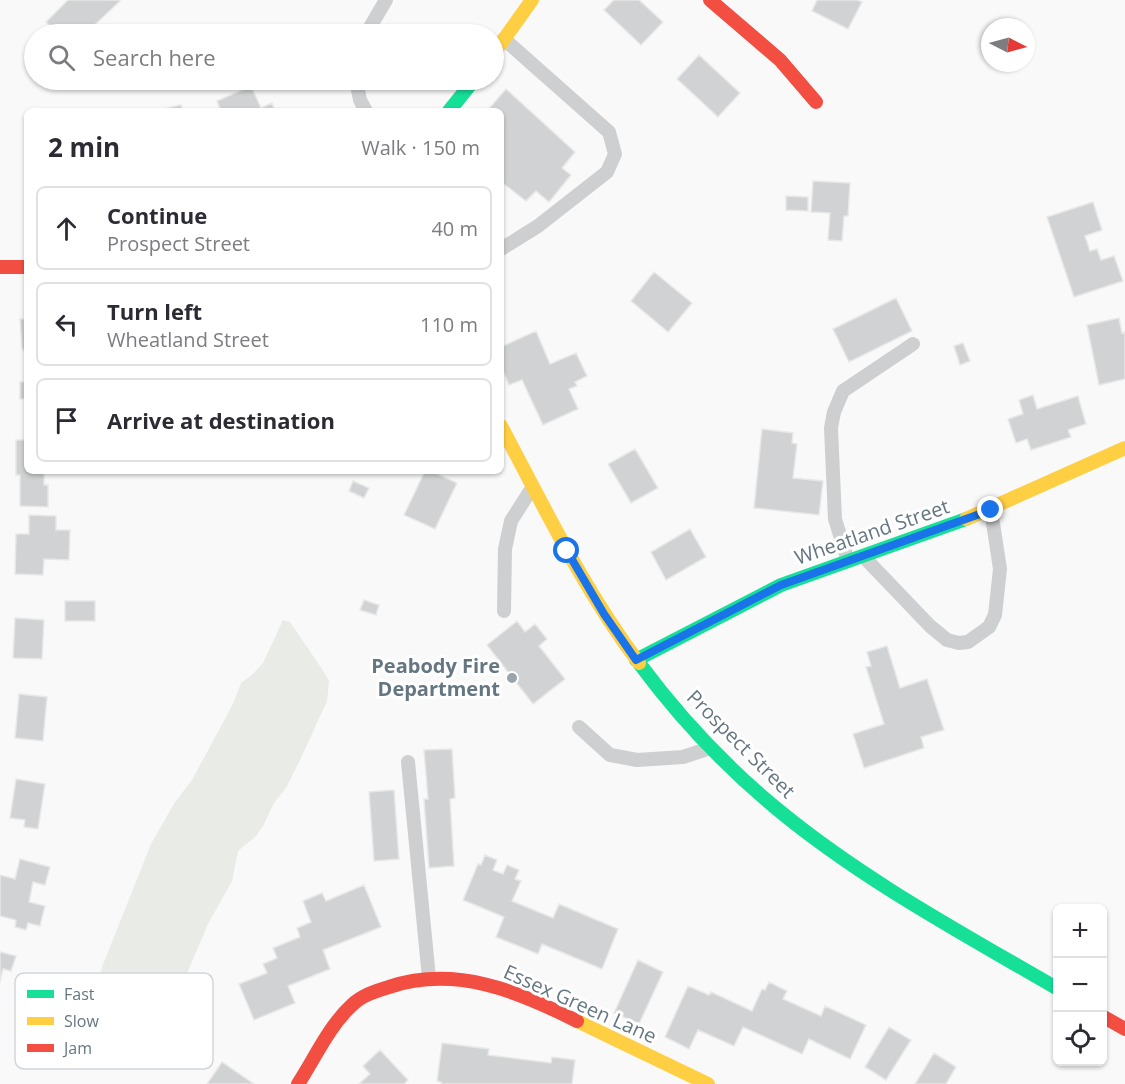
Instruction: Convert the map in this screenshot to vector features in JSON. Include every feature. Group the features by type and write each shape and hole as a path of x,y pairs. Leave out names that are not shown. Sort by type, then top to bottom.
{"street":[{"path":"504,39 532,0"},
{"path":"710,0 783,62 801,80 816,102"},
{"path":"451,108 466,90"},
{"path":"0,267 24,267"},
{"name":"Prospect Street","path":"504,432 599,605 636,660 712,748 759,794 797,826 836,854 882,885 1053,986"},
{"name":"Wheatland Street","path":"636,660 781,585 991,510 1125,448"},
{"name":"Essex Green Lane","path":"298,1084 342,1016 358,1000 384,988 429,978 474,981 500,987 534,1000 708,1084"},
{"path":"1107,1019 1125,1029"}],"lane":[{"path":"371,24 386,0"},
{"path":"504,39 609,132 615,154 607,172 538,226 504,247"},
{"path":"358,90 364,108"},
{"path":"848,561 840,540 836,519 831,428 834,412 843,391 913,344"},
{"path":"504,611 505,549 511,521 533,487"},
{"path":"863,556 930,626 947,640 959,643 968,642 989,627 995,615 1000,569 991,510"},
{"path":"579,727 610,755 637,760 683,757 712,748"},
{"path":"408,762 429,978"}],"shaded area":[{"path":"283,620 290,622 329,681 327,701 286,788 274,803 256,836 238,851 232,881 208,924 187,973 102,973 151,844 175,802 192,780 233,704 241,683 263,663"}],"building":[{"path":"68,0 120,1 96,24 48,24 46,22"},
{"path":"614,0 639,0 663,22 641,45 604,10"},
{"path":"817,0 862,2 848,29 812,11"},
{"path":"699,55 740,93 718,117 677,79"},
{"path":"506,89 575,152 562,168 571,175 549,202 536,191 526,201 504,184 504,108 490,108"},
{"path":"242,90 253,90 261,108 220,108 217,101"},
{"path":"272,103 274,108 261,108"},
{"path":"813,181 850,183 848,216 844,216 842,241 828,240 830,213 811,212"},
{"path":"786,196 808,197 808,211 786,210"},
{"path":"1093,202 1102,230 1085,236 1090,251 1097,249 1101,260 1114,256 1123,281 1074,297 1047,217"},
{"path":"654,272 692,303 668,332 631,301"},
{"path":"896,298 912,331 849,362 833,329"},
{"path":"1119,318 1122,333 1125,332 1125,379 1099,385 1087,325"},
{"path":"20,319 24,319 24,351"},
{"path":"536,331 550,364 576,353 587,376 575,382 577,386 569,389 578,409 543,425 522,380 509,385 504,373 504,346"},
{"path":"963,343 970,361 960,365 954,346"},
{"path":"20,382 24,382 24,399 20,399"},
{"path":"1033,395 1037,409 1078,396 1086,424 1068,430 1071,437 1031,450 1027,439 1016,443 1008,419 1023,414 1019,400"},
{"path":"762,429 793,433 792,443 797,444 793,478 823,481 819,515 754,508"},
{"path":"16,440 24,440 24,474 44,474 44,485 48,485 48,507 20,506 20,475 16,475"},
{"path":"635,449 658,488 631,503 608,464"},
{"path":"424,474 438,474 457,483 435,529 404,515"},
{"path":"353,481 369,488 364,498 349,491"},
{"path":"29,515 56,516 56,530 70,530 69,560 44,559 43,575 15,574 16,534 29,534"},
{"path":"690,529 706,557 666,580 651,552"},
{"path":"364,600 379,605 376,615 360,610"},
{"path":"65,601 95,601 95,621 65,621"},
{"path":"15,618 44,620 42,659 13,658"},
{"path":"517,621 525,632 535,624 547,639 539,646 565,679 533,704 487,645"},
{"path":"887,646 900,688 927,679 944,730 921,737 924,748 864,768 853,734 884,724 866,667 871,666 867,652"},
{"path":"19,694 47,697 43,741 15,738"},
{"path":"452,749 455,798 450,799 454,866 429,868 424,799 428,799 424,750"},
{"path":"16,779 45,784 38,829 24,827 25,820 10,818"},
{"path":"394,790 399,859 374,861 369,792"},
{"path":"485,855 497,860 493,870 503,874 507,865 519,870 515,879 521,881 512,901 553,918 559,904 618,929 602,969 542,944 538,954 496,937 504,917 463,900 478,864 481,865"},
{"path":"20,859 50,867 45,885 33,882 29,902 45,906 40,926 28,923 26,930 15,927 16,920 0,916 0,875 15,879"},
{"path":"364,885 381,927 323,950 330,969 288,986 295,1003 254,1020 239,984 267,973 263,964 277,958 273,948 300,937 297,928 311,922 303,901 322,893 326,901"},
{"path":"0,952 16,956 11,971 3,969 0,982"},
{"path":"638,960 663,972 639,1024 614,1013"},
{"path":"769,982 787,991 783,999 821,1016 825,1006 866,1025 850,1059 809,1039 802,1054 743,1027 734,1046 698,1030 689,1049 665,1037 688,986 709,995 711,992 752,1011 762,989 765,990"},
{"path":"889,1027 911,1040 886,1080 865,1067"},
{"path":"442,1043 489,1049 488,1055 551,1063 552,1057 575,1060 572,1084 441,1084 437,1081"},
{"path":"380,1050 408,1080 404,1084 359,1084 370,1074 363,1066"},
{"path":"934,1053 956,1067 946,1084 915,1084"},
{"path":"222,1062 254,1084 207,1084"}],"traffic: fast":[{"path":"451,108 466,90"},
{"path":"636,660 781,585 966,519"},
{"path":"639,663 670,703 721,758 758,793 810,835 914,905 1053,986"}],"traffic: slow":[{"path":"504,39 532,0"},
{"path":"504,432 600,607 639,663"},
{"path":"966,519 1125,448"},
{"path":"577,1021 708,1084"}],"traffic: jam":[{"path":"710,0 780,60 816,102"},
{"path":"0,267 24,267"},
{"path":"298,1084 329,1032 352,1005 374,992 414,981 438,979 486,984 532,1000 577,1021"},
{"path":"1107,1019 1125,1029"}],"place":[{"name":"Peabody Fire Department","path":"512,678"}],"route":[{"path":"567,551 604,614 636,660 781,585 991,510"}]}
